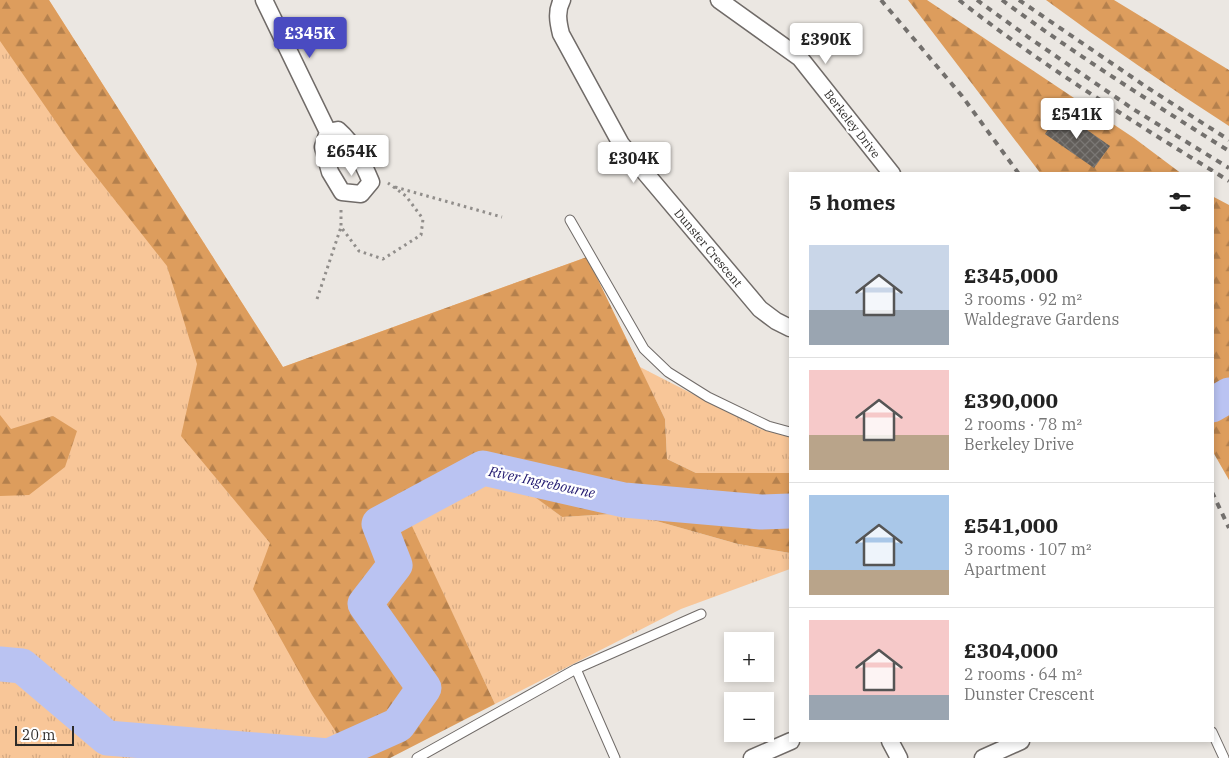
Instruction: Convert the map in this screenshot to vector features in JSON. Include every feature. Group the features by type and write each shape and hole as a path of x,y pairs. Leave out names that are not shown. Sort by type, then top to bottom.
{"street":[{"path":"264,0 328,132 323,147 330,172 342,192 361,194 371,182 364,163 347,138 338,130 328,132"},
{"name":"Dunster Crescent","path":"562,0 559,6 558,20 561,34 621,144 760,309 776,321 789,328"},
{"name":"Berkeley Drive","path":"719,0 800,58 890,172"},
{"path":"752,758 789,742"},
{"path":"891,742 899,758"},
{"path":"983,758 1019,742"}],"lane":[{"path":"570,220 644,349 668,372 708,397 768,426 789,432"},
{"path":"417,758 576,669 701,614"},
{"path":"576,669 615,758"},
{"path":"1214,736 1224,758"}],"path":[{"path":"341,227 359,251 383,259 420,236 423,219 406,196 386,182 371,182"},
{"path":"392,186 502,217"},
{"path":"317,299 341,227 342,192"}],"green space":[{"path":"0,0 49,0 283,367 587,257 640,367 763,430 789,429 789,473 696,473 667,459 665,419 640,368 514,481 562,517 628,513 738,544 789,553 789,569 681,609 495,704 396,494 373,719 304,758 0,758"},
{"path":"0,0 49,0 283,367 587,257 665,419 667,459 696,473 789,473 789,553 738,544 628,513 562,517 513,481 397,494 495,704 390,758 353,758 312,695 253,589 270,543 181,436 197,364 167,266 76,151 0,41"},
{"path":"908,0 927,0 1134,138 1179,172 1039,172"},
{"path":"1046,0 1114,0 1229,70 1229,126 1091,33"},
{"path":"1214,197 1229,205 1229,480 1214,454"},
{"path":"0,415 11,429 53,416 77,431 65,467 29,495 0,496"}],"building":[{"path":"1060,111 1110,146 1094,168 1045,134"}],"waterway":[{"name":"River Ingrebourne","path":"1214,404 1229,395"},
{"name":"River Ingrebourne","path":"0,664 22,666 107,738 329,756 398,725 424,688 365,604 395,565 379,524 483,468 624,500 761,512 789,511"}],"railway":[{"path":"881,0 962,96 1018,172"},
{"path":"959,0 1058,72 1229,181"},
{"path":"977,0 1133,109 1229,168"},
{"path":"1002,0 1114,78 1229,151"},
{"path":"1019,0 1148,88 1229,140"},
{"path":"1214,496 1229,528"}]}
